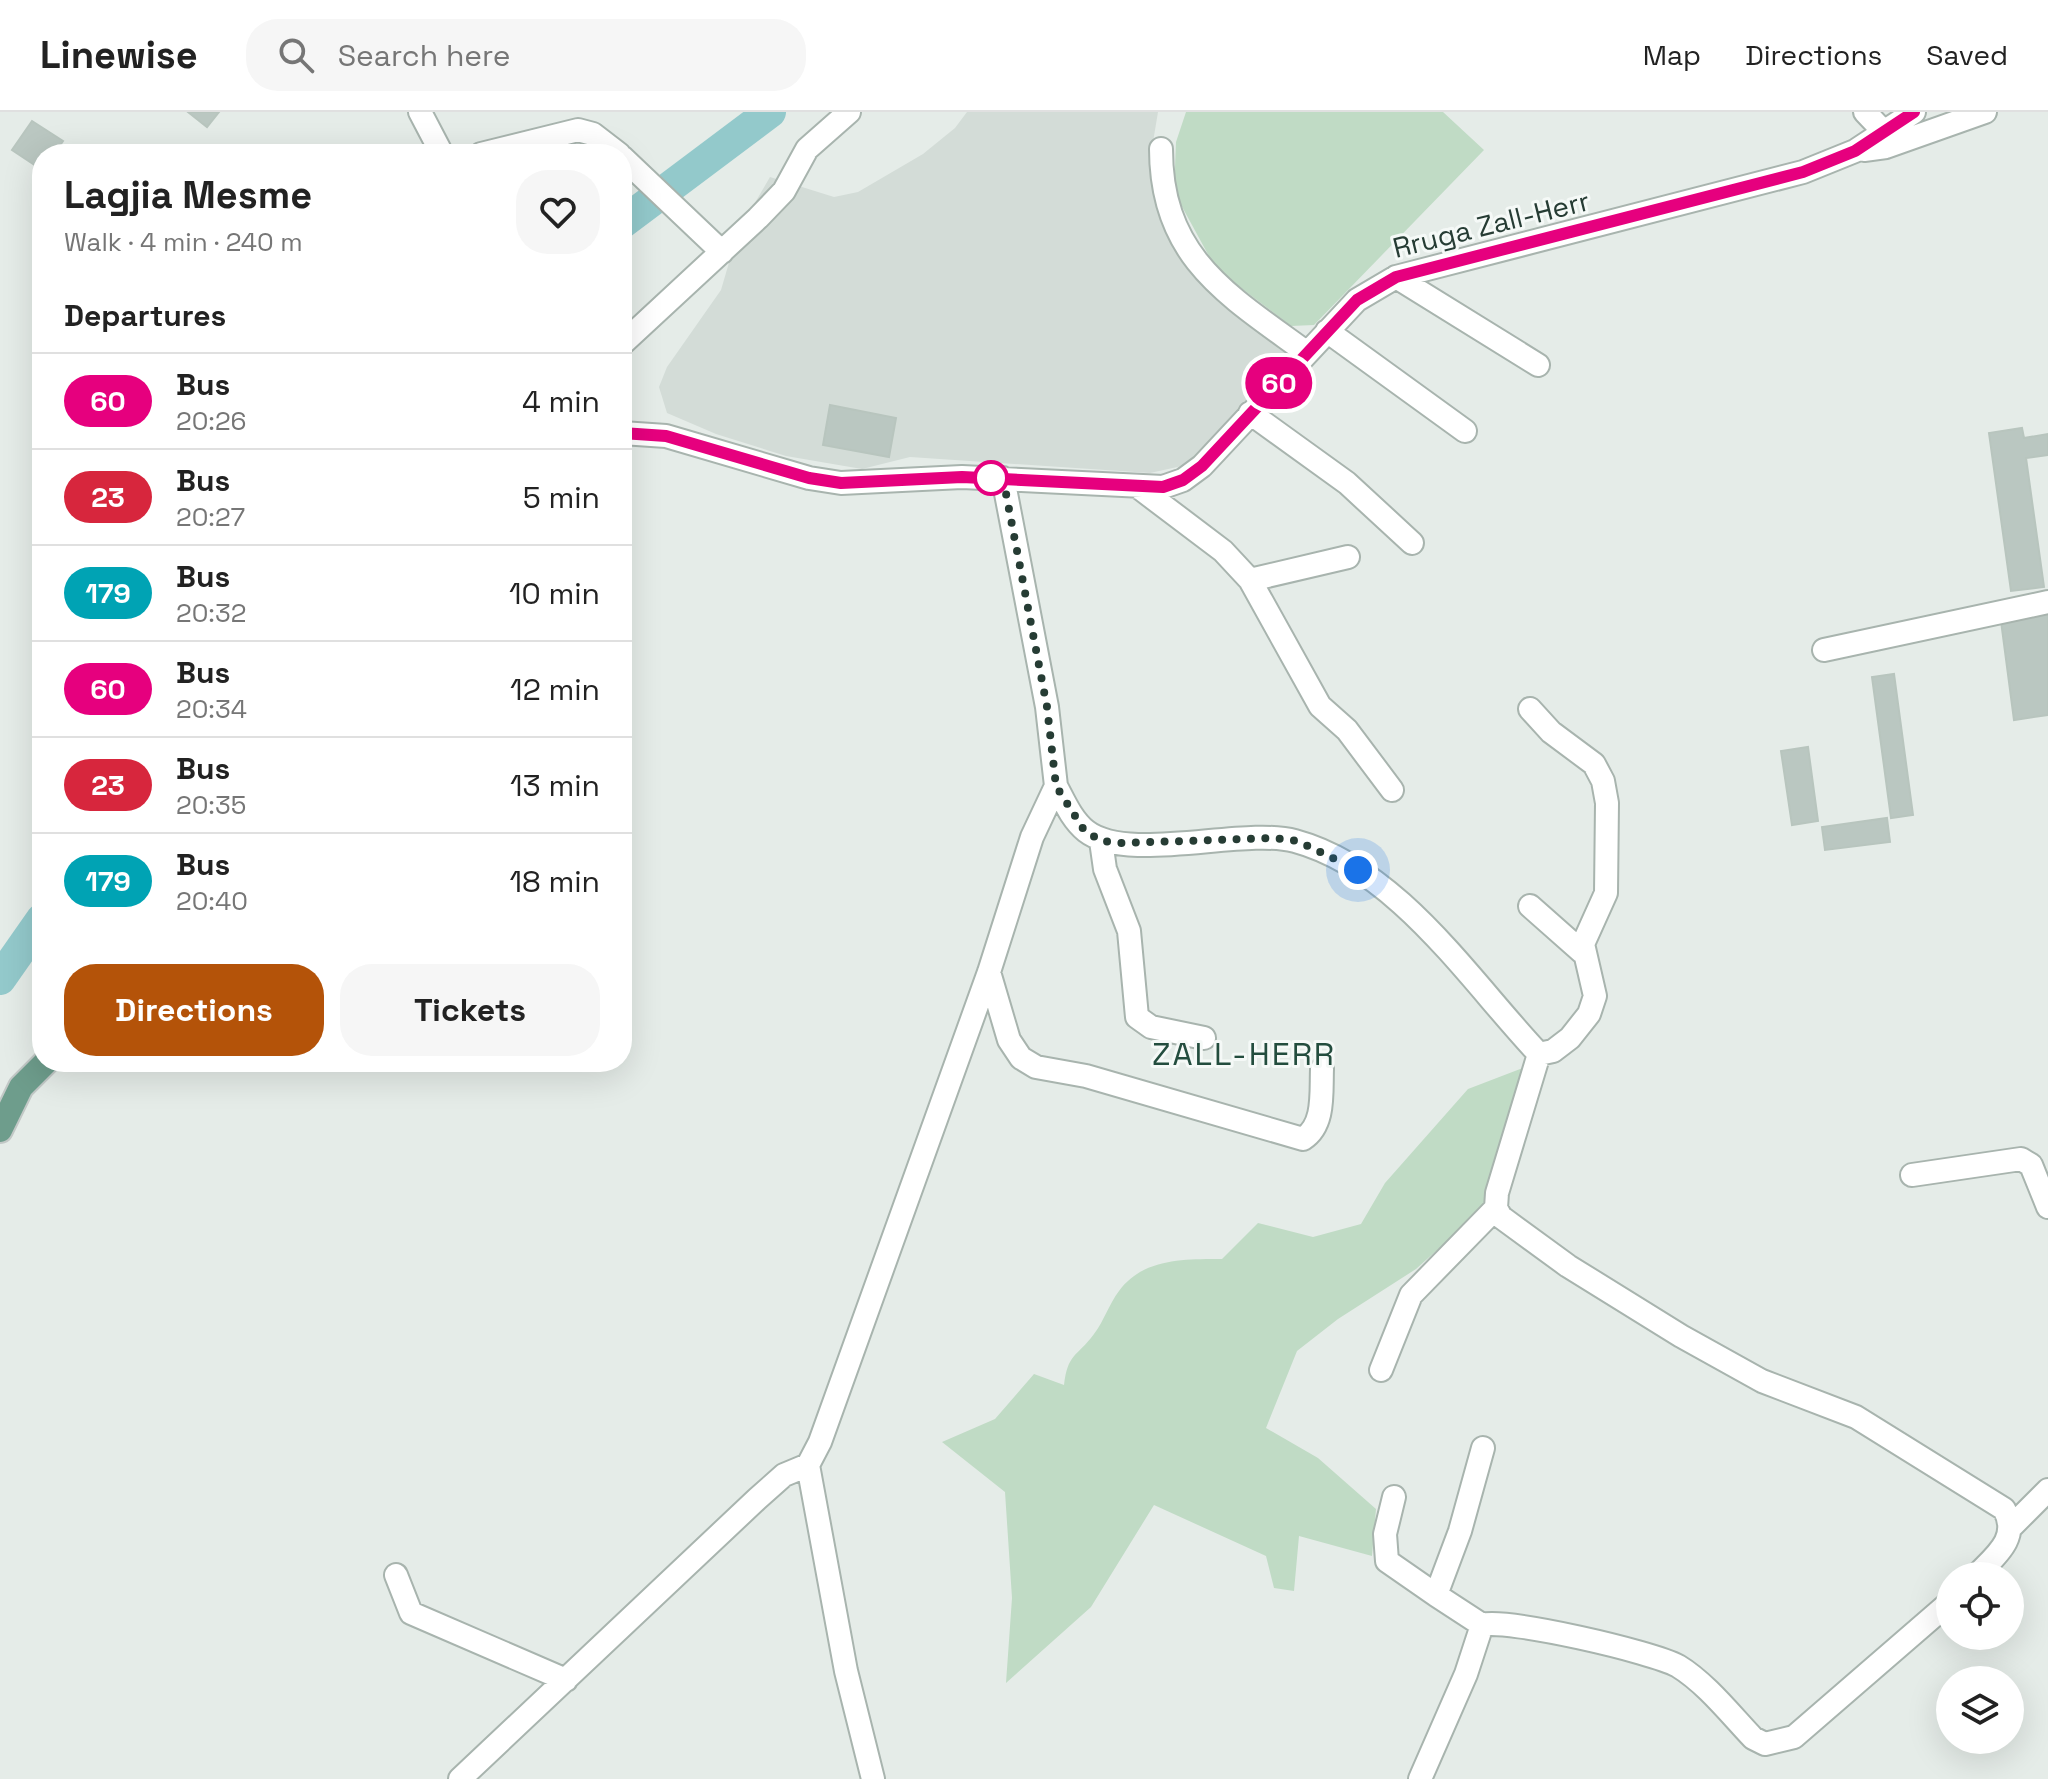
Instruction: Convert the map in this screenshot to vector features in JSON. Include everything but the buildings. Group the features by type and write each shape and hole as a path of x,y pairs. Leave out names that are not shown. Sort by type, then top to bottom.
{"main road":[{"path":"0,1130 21,1087 36,1072"}],"street":[{"path":"420,112 437,144"},
{"path":"632,335 784,191 807,149 849,112"},
{"path":"1865,112 1884,132"},
{"name":"Rruga Zall-Herr","path":"632,434 666,436 809,478 841,483 962,477 1141,489 1163,487 1183,480 1202,466 1357,300 1396,277 1803,172 1855,151 1914,112"},
{"path":"1855,151 1886,147 1985,112"},
{"path":"521,144 578,130 603,144"},
{"path":"1161,149 1161,183 1169,212 1201,268 1235,300 1307,353"},
{"path":"632,166 722,252"},
{"path":"1396,277 1538,365"},
{"path":"1327,331 1465,431"},
{"path":"1250,413 1347,483 1412,543"},
{"path":"1003,478 1047,707 1056,786 1084,830 1101,841 1205,843 1275,838 1297,841 1358,870 1393,893 1539,1054"},
{"path":"1141,489 1223,551 1250,580 1320,706 1347,730 1392,790"},
{"path":"1250,580 1348,557"},
{"path":"1824,650 2048,602"},
{"path":"1530,709 1551,732 1594,764 1603,781 1607,803 1606,893 1587,930 1582,952"},
{"path":"873,1779 846,1671 808,1465 820,1442 989,972 1032,837 1056,786"},
{"path":"1101,841 1105,869 1129,931 1137,1017 1151,1027 1204,1038"},
{"path":"1530,906 1582,952 1592,975 1595,996 1589,1014 1570,1038 1553,1051 1539,1054"},
{"path":"989,972 1009,1040 1021,1058 1036,1067 1086,1076 1303,1139 1313,1133 1319,1119 1322,1069"},
{"path":"1381,1370 1411,1295 1496,1208 1509,1146 1539,1054"},
{"path":"1912,1175 2021,1159 2031,1165 2048,1207"},
{"path":"1496,1208 1501,1217 1568,1266 1681,1336 1762,1381 1856,1417 2004,1509 2011,1527"},
{"path":"1436,1595 1464,1518 1483,1448"},
{"path":"460,1779 757,1499 784,1475 808,1465"},
{"path":"1989,1562 2005,1545 2011,1527 2048,1490"},
{"path":"1394,1497 1385,1534 1387,1561 1436,1595 1482,1625 1505,1623 1644,1655 1678,1666 1753,1738 1765,1744 1779,1744 1794,1737 1936,1615"},
{"path":"396,1575 411,1613 566,1680"},
{"path":"1420,1779 1466,1674 1482,1625"}],"shaded area":[{"path":"967,112 1158,112 1149,166 1153,194 1176,249 1198,282 1293,345 1191,464 1150,473 910,457 862,469 786,456 716,434 667,413 659,387 667,367 721,290 738,232 770,177 834,197 858,192 923,154 955,128"}],"green space":[{"path":"1186,112 1443,112 1484,150 1314,325 1291,326 1216,269 1174,192 1176,142"},
{"path":"1528,1066 1485,1207 1416,1269 1338,1319 1297,1351 1266,1428 1318,1458 1376,1509 1372,1556 1299,1536 1294,1591 1274,1588 1266,1556 1154,1505 1091,1607 1006,1683 1012,1598 1005,1492 942,1442 995,1419 1034,1374 1064,1385 1074,1356 1098,1329 1119,1291 1140,1272 1166,1263 1222,1259 1258,1223 1313,1237 1361,1224 1385,1183 1468,1089"}],"waterway":[{"path":"632,216 770,112"},
{"path":"0,979 32,933"}],"bus line":[{"name":"60","path":"632,432 666,436 809,478 841,483 962,477 1141,489 1163,487 1183,480 1202,466 1357,300 1396,277 1803,172 1855,151 1914,112"}],"district":[{"name":"ZALL-HERR","path":"1244,1054"}],"route":[{"path":"991,478 1003,478 1047,707 1056,786 1084,830 1101,841 1122,843 1205,843 1275,838 1297,841 1358,870"}]}
